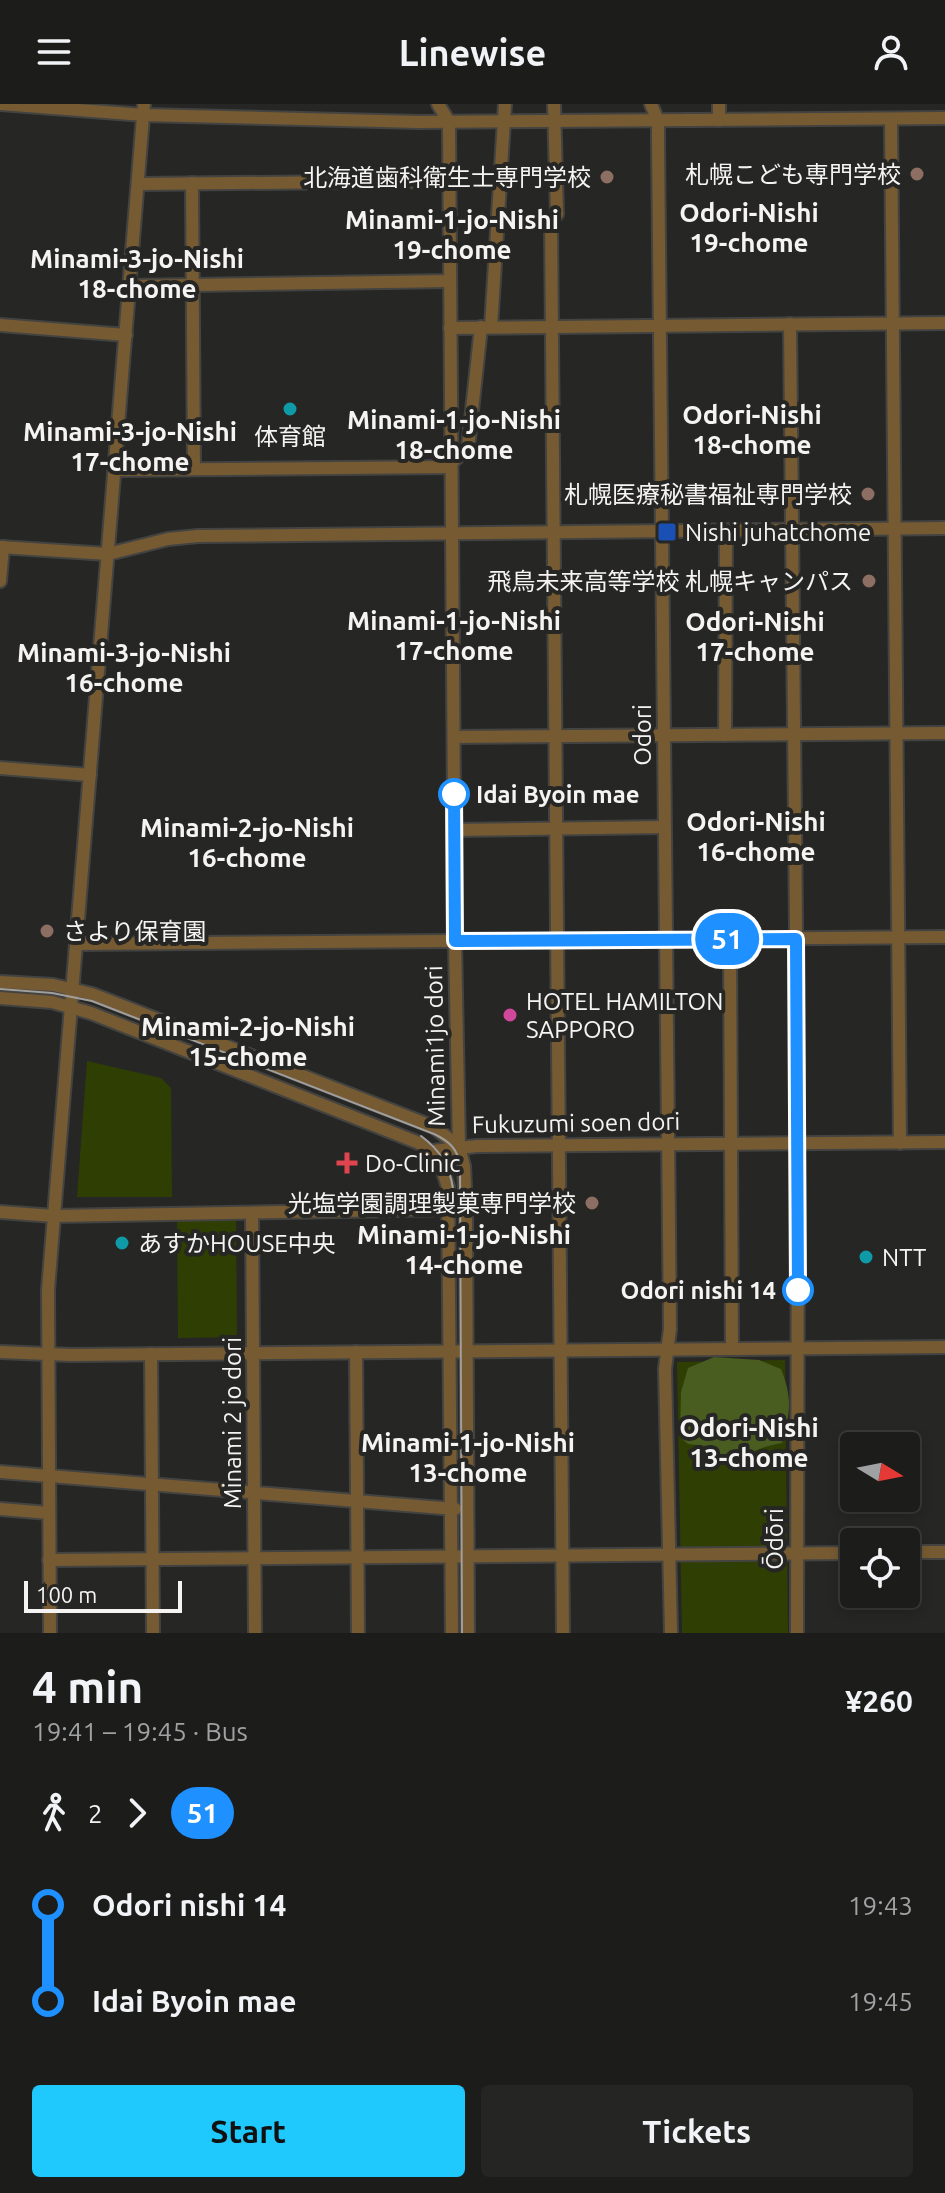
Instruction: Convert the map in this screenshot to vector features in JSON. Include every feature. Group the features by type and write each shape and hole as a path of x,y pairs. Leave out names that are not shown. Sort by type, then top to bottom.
{"street":[{"path":"1,104 449,122 945,118"},
{"path":"438,104 449,122"},
{"path":"115,470 452,464 468,448 486,327 505,104"},
{"path":"554,104 557,214 551,222 563,1633"},
{"name":"Odori","path":"651,104 658,121 661,326 669,1144 668,1349"},
{"name":"Odori","path":"658,121 665,104"},
{"path":"719,104 719,120"},
{"path":"894,105 900,1143"},
{"path":"781,106 781,120"},
{"path":"50,1633 48,1290 144,110"},
{"name":"Minami1jo dori","path":"449,122 455,941 459,1147 464,1166 466,1208 468,1633"},
{"path":"138,184 449,181"},
{"path":"192,183 194,469"},
{"path":"130,286 450,281"},
{"path":"450,328 945,323"},
{"name":"Ōdōri","path":"790,324 798,1143 797,1633"},
{"path":"0,325 126,335"},
{"path":"0,581 1,547 108,554 168,539 198,536 945,528"},
{"path":"725,735 726,530"},
{"path":"454,737 945,733"},
{"path":"0,768 90,775"},
{"path":"454,830 665,827"},
{"path":"76,944 945,937"},
{"path":"730,939 732,1349"},
{"name":"Fukuzumi soen dori","path":"0,982 53,985 92,994 434,1127 459,1147 945,1142"},
{"path":"0,998 52,1002 91,1013 433,1151 444,1168 448,1209 452,1633"},
{"path":"433,1151 459,1147"},
{"path":"444,1168 459,1147"},
{"path":"0,1212 54,1216 466,1208"},
{"name":"Minami 2 jo dori","path":"252,1213 255,1633"},
{"path":"0,1352 49,1355 945,1347"},
{"path":"668,1349 665,1369 671,1633"},
{"path":"356,1352 358,1633"},
{"path":"151,1354 153,1633"},
{"path":"0,1472 467,1510"},
{"path":"0,1509 49,1513"},
{"path":"920,1552 945,1552"},
{"path":"49,1560 840,1553"}],"green space":[{"path":"87,1061 161,1078 171,1088 172,1197 77,1197"},
{"path":"177,1220 236,1220 237,1337 178,1338"},
{"path":"714,1357 759,1360 781,1369 789,1406 782,1443 733,1457 715,1458 706,1446 688,1444 680,1437 681,1392 688,1368"},
{"path":"785,1360 788,1633 682,1633 677,1362"}],"tram line":[{"path":"0,989 52,993 92,1001 434,1134 455,1150 460,1166 462,1633"},
{"path":"421,1136 443,1159 453,1189"}],"bus line":[{"name":"51","path":"454,794 455,941 796,939 798,1290"}],"place":[{"name":"札幌こども専門学校","path":"917,174"},
{"name":"北海道歯科衛生士専門学校","path":"607,177"},
{"name":"体育館","path":"290,409"},
{"name":"札幌医療秘書福祉専門学校","path":"868,494"},
{"name":"Nishi juhatchome","path":"667,532"},
{"name":"飛鳥未来高等学校 札幌キャンパス","path":"869,581"},
{"name":"Idai Byoin mae","path":"454,794"},
{"name":"さより保育園","path":"47,931"},
{"name":"HOTEL HAMILTON SAPPORO","path":"510,1015"},
{"name":"Do-Clinic","path":"347,1163"},
{"name":"光塩学園調理製菓専門学校","path":"592,1203"},
{"name":"あすかHOUSE中央","path":"122,1243"},
{"name":"NTT","path":"866,1257"},
{"name":"Odori nishi 14","path":"798,1290"}],"district":[{"name":"Odori-Nishi 19-chome","path":"749,227"},
{"name":"Minami-1-jo-Nishi 19-chome","path":"452,234"},
{"name":"Minami-3-jo-Nishi 18-chome","path":"137,273"},
{"name":"Odori-Nishi 18-chome","path":"752,429"},
{"name":"Minami-1-jo-Nishi 18-chome","path":"454,434"},
{"name":"Minami-3-jo-Nishi 17-chome","path":"130,446"},
{"name":"Minami-1-jo-Nishi 17-chome","path":"454,635"},
{"name":"Odori-Nishi 17-chome","path":"755,636"},
{"name":"Minami-3-jo-Nishi 16-chome","path":"124,667"},
{"name":"Odori-Nishi 16-chome","path":"756,836"},
{"name":"Minami-2-jo-Nishi 16-chome","path":"247,842"},
{"name":"Minami-2-jo-Nishi 15-chome","path":"248,1041"},
{"name":"Minami-1-jo-Nishi 14-chome","path":"464,1249"},
{"name":"Odori-Nishi 13-chome","path":"749,1442"},
{"name":"Minami-1-jo-Nishi 13-chome","path":"468,1457"}]}
